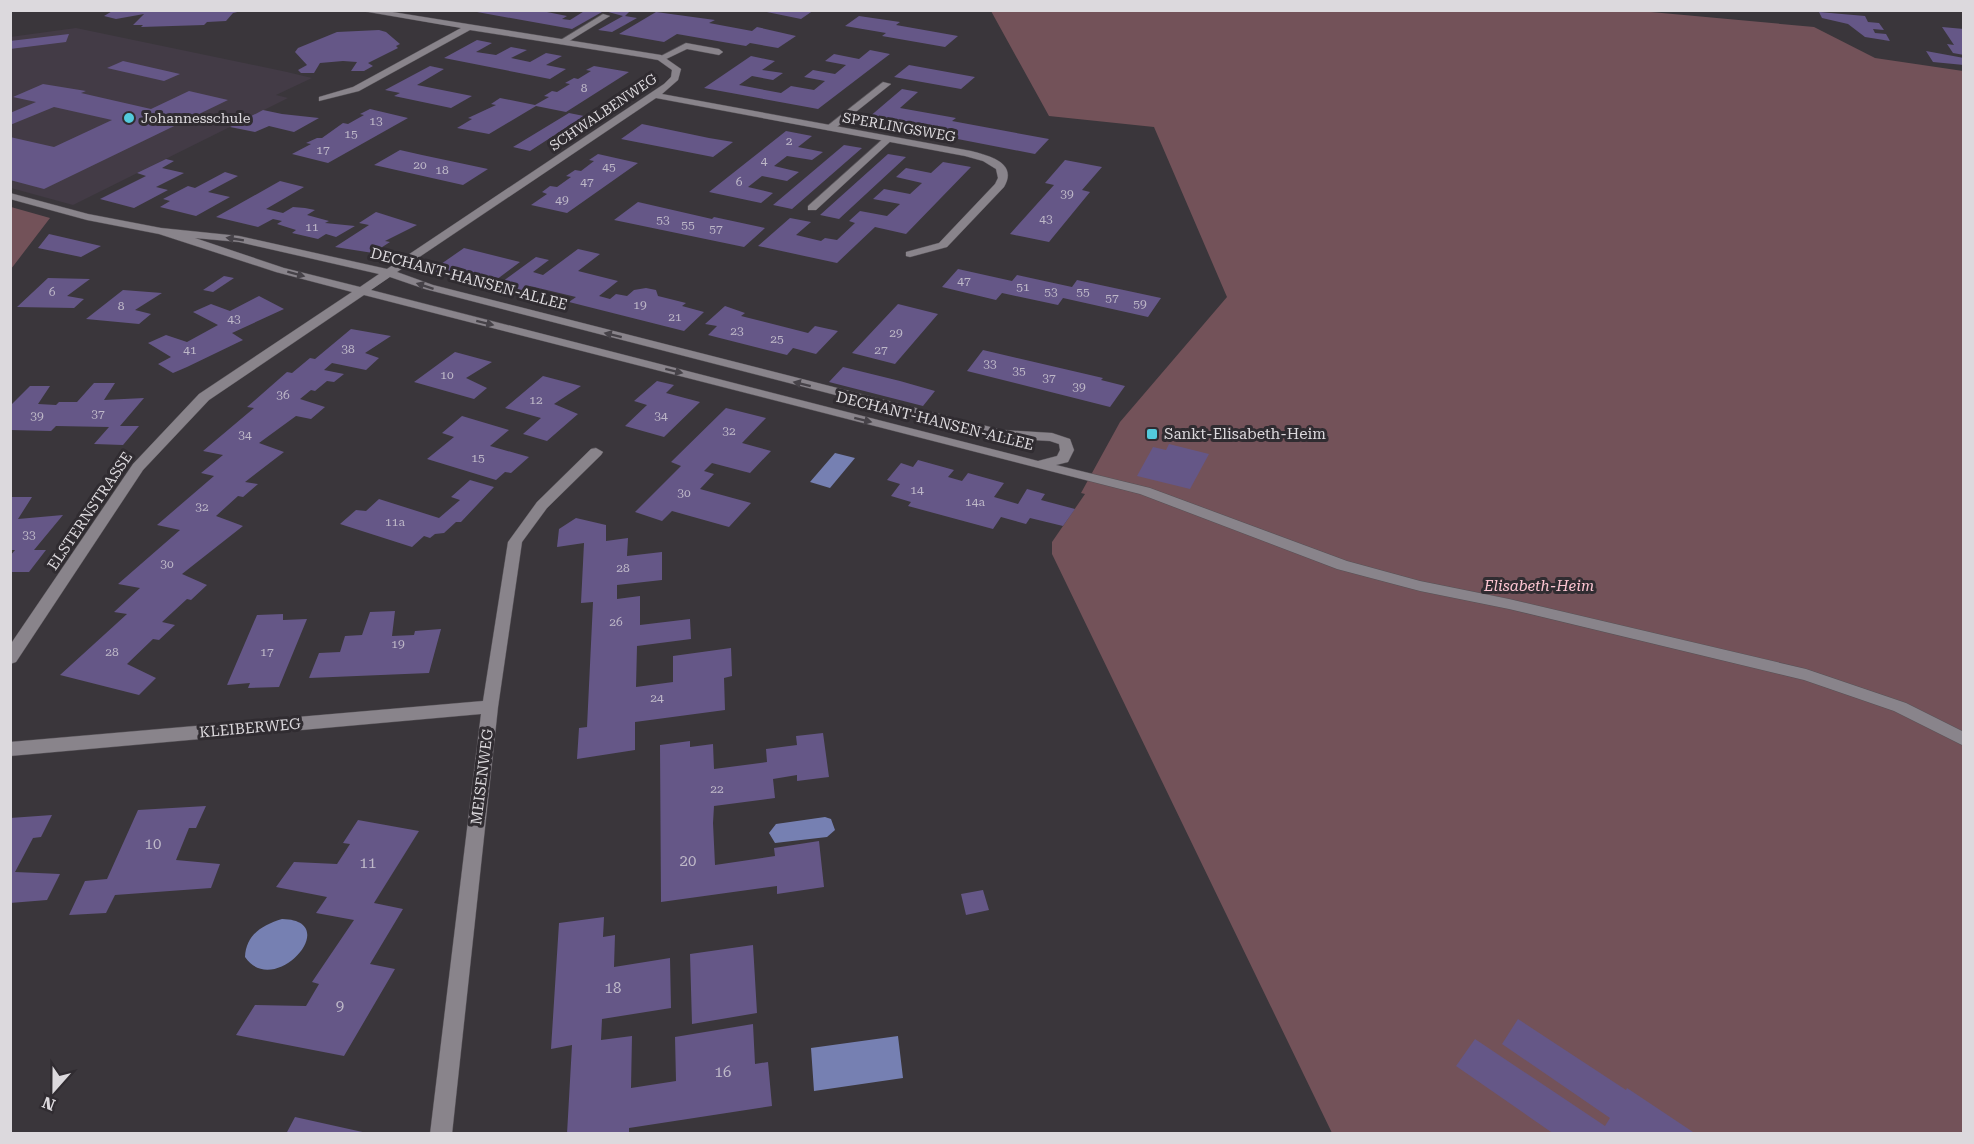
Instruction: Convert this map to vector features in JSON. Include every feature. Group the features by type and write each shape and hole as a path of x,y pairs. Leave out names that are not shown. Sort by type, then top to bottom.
{"street":[{"name":"SCHWALBENWEG","path":"361,10 661,58 672,63 677,69 677,74 667,86 389,273"},
{"path":"562,41 606,16"},
{"path":"322,99 356,89 469,27"},
{"path":"661,58 686,46 719,52"},
{"path":"830,128 886,84"},
{"name":"SPERLINGSWEG","path":"655,94 982,156 999,166 1004,172 1004,179 1000,185 943,245 910,254"},
{"path":"812,208 888,139"},
{"name":"DECHANT-HANSEN-ALLEE","path":"10,196 87,217 161,231 239,239 389,273 452,293 1002,434 1052,437 1065,442 1067,450 1063,459 1038,465 280,270 237,254 161,231"},
{"name":"ELSTERNSTRASSE","path":"10,658 138,467 204,397 389,273"},
{"name":"MEISENWEG","path":"441,1134 490,707 515,542 526,523 545,501 596,452"},
{"path":"1038,465 1145,491 1342,565 1420,586 1509,604 1806,675 1900,707 1964,740"},
{"name":"KLEIBERWEG","path":"10,749 490,707"}],"shaded area":[{"name":"Johannesschule","path":"76,28 312,78 276,95 288,98 73,205 11,188 10,37"}],"green space":[{"name":"Elisabeth-Heim","path":"991,11 1640,11 1814,27 1875,58 1963,71 1963,1133 1332,1133 1052,554 1052,542 1085,494 1081,493 1120,422 1227,297 1154,127 1049,116"},
{"path":"10,207 50,218 11,269"}],"water":[{"path":"835,453 855,458 830,488 810,482"},
{"path":"825,817 831,819 835,830 827,837 775,843 769,833 776,824"},
{"path":"282,919 300,923 307,931 306,943 286,964 272,969 258,968 245,957 248,943 256,932"},
{"path":"898,1036 903,1078 814,1091 811,1048"}],"building":[{"path":"114,10 154,12 246,10 233,13 226,21 207,22 204,25 141,27 143,25 133,25 144,14 116,19 104,16"},
{"path":"466,10 537,10 567,16 562,19 570,20 586,10 602,12 572,29"},
{"path":"601,10 631,10 625,16 637,18 612,32 598,30 623,16"},
{"path":"757,10 814,10 801,19"},
{"path":"656,12 715,20 709,23 752,31 757,27 796,36 778,48 750,43 746,46 677,34 664,42 619,34"},
{"path":"1819,12 1865,16 1868,22 1879,23 1884,30 1873,29 1875,33 1886,34 1890,41 1865,37 1848,24 1822,18"},
{"path":"859,16 900,22 896,25 958,36 945,47 882,36 886,33 845,26"},
{"path":"1942,27 1964,29 1964,55 1953,53 1947,44 1954,45"},
{"path":"379,30 386,32 400,44 396,46 398,48 368,63 373,66 364,71 351,71 357,62 343,61 320,63 314,73 301,73 298,70 307,65 295,52 298,48 337,32"},
{"path":"69,34 66,42 10,49 10,41"},
{"path":"477,40 492,43 476,52 496,55 511,47 527,50 511,58 530,62 546,53 562,56 546,65 566,69 550,79 444,58"},
{"path":"870,50 890,54 818,109 704,88 751,56 775,61 762,70 783,73 773,80 752,76 739,85 781,93 791,86 814,90 825,81 804,77 813,70 835,74 846,65 825,61 834,54 859,59"},
{"path":"1926,51 1964,58 1964,65 1933,62"},
{"path":"123,61 180,74 164,81 107,68"},
{"path":"909,65 975,77 961,89 894,77"},
{"path":"430,66 444,69 417,85 472,96 451,108 394,96 400,93 385,90"},
{"path":"594,66 629,72 566,112 536,106 489,134 457,128 472,119 468,118 496,105 491,104 500,98 535,105 549,97 544,96 552,91 557,92 570,84 565,83 574,78 578,79 591,71 586,70"},
{"path":"43,84 86,91 81,93 151,109 189,91 228,100 44,189 10,180 10,137 54,147 112,120 54,107 10,125 10,113 36,102 13,97"},
{"path":"902,89 918,92 900,108 956,118 952,121 1049,139 1035,154 937,135 941,132 868,118"},
{"path":"370,109 408,118 328,163 292,154 311,144 306,143 322,138 343,123 348,124 364,115 360,114"},
{"path":"263,110 319,118 294,132 269,126 255,132 230,127"},
{"path":"569,113 584,116 530,151 513,147"},
{"path":"642,124 733,142 713,157 621,139"},
{"path":"786,131 812,136 798,147 823,152 812,160 787,156 774,166 799,172 787,181 762,176 748,187 773,193 761,203 709,192"},
{"path":"844,145 862,148 792,209 773,205"},
{"path":"400,150 488,169 463,185 374,165"},
{"path":"598,154 638,163 567,213 531,205 547,194 542,192 550,186 557,187 571,177 566,176 575,170 581,171 594,161 589,160"},
{"path":"888,154 906,157 839,219 820,215"},
{"path":"166,159 174,161 162,168 184,173 156,187 168,190 134,208 100,199 146,176 137,173"},
{"path":"1065,160 1102,167 1082,190 1090,192 1049,242 1010,234 1054,185 1045,183"},
{"path":"943,162 971,167 906,234 875,227 837,263 758,246 790,218 811,222 796,235 821,241 825,238 837,240 855,223 849,221 860,211 887,216 900,204 873,199 884,189 910,194 922,183 896,177 906,168 931,173"},
{"path":"225,172 238,176 208,192 230,197 196,216 160,207 170,201 163,199 188,186 195,188"},
{"path":"280,181 304,187 266,209 283,213 293,207 305,208 315,210 307,215 329,221 325,223 355,226 336,237 326,234 318,239 292,233 296,230 277,224 282,221 273,219 258,227 216,217"},
{"path":"638,202 712,219 714,217 765,228 744,247 614,220"},
{"path":"376,212 417,225 385,241 390,242 373,253 335,247 369,225 359,223"},
{"path":"49,234 101,246 81,257 38,248"},
{"path":"464,248 520,262 488,286 431,271"},
{"path":"578,249 600,254 578,271 618,281 599,296 610,299 616,294 627,296 634,290 646,288 656,290 658,296 686,303 682,306 704,312 684,331 569,302 576,297 530,286 523,291 495,287 536,257 549,260 533,272 543,275"},
{"path":"958,269 1012,281 1017,275 1072,287 1077,280 1161,298 1148,317 1063,298 1058,305 1002,293 996,300 942,287"},
{"path":"224,276 234,278 213,292 203,290"},
{"path":"48,278 90,279 67,296 84,299 74,308 17,307"},
{"path":"123,290 162,293 135,310 151,314 139,324 86,319"},
{"path":"259,296 284,309 232,333 243,340 187,367 173,373 158,364 171,357 148,343 166,335 187,342 218,325 193,312 211,304 230,311"},
{"path":"898,304 938,314 895,364 852,353"},
{"path":"725,306 745,313 741,316 808,333 815,326 838,331 816,354 793,348 787,355 708,335 717,326 705,324"},
{"path":"351,329 391,336 365,353 379,358 366,370 332,363 324,370 344,374 334,382 327,381 315,391 311,390 300,399 325,407 311,419 296,416 259,443 284,452 245,482 258,484 243,497 238,496 216,516 243,526 182,574 207,585 191,600 187,599 162,622 175,625 159,640 153,639 127,664 156,678 139,695 60,675 127,614 114,612 140,588 118,584 180,530 157,525 214,476 201,473 223,455 203,451 254,408 247,407 287,372 292,373 310,358 315,359"},
{"path":"983,350 1103,378 1101,380 1125,386 1110,407 967,371"},
{"path":"455,352 492,362 466,378 487,388 474,399 414,382"},
{"path":"843,367 935,391 923,406 829,382"},
{"path":"543,376 581,386 554,404 578,414 547,441 523,434 541,418 505,408"},
{"path":"657,381 674,385 666,393 700,402 664,437 625,426 647,405 634,401"},
{"path":"94,383 115,383 104,400 144,398 120,426 139,426 123,445 94,444 109,427 56,426 51,431 10,430 10,406 30,386 50,386 38,404 56,405 59,402 77,402"},
{"path":"726,408 766,418 742,443 771,451 750,473 712,463 704,471 714,474 700,489 751,503 729,527 672,511 662,521 635,512 681,466 671,462"},
{"path":"462,416 509,430 490,446 529,457 511,473 505,472 496,480 427,459 454,437 442,433"},
{"path":"1169,444 1209,454 1190,489 1137,476 1153,447 1166,450"},
{"path":"918,460 954,470 948,477 962,481 968,473 1004,483 994,497 1018,504 1027,489 1045,494 1041,500 1075,509 1063,526 1030,518 1026,524 1001,517 993,529 908,506 911,502 891,496 900,484 887,480 901,463 913,467"},
{"path":"470,480 494,487 461,522 456,522 444,533 435,534 430,538 424,536 412,547 340,524 356,510 366,511 379,499 439,518 460,500 451,497"},
{"path":"10,497 32,497 18,519 63,515 34,550 46,550 29,572 10,572 10,556 15,550 10,550"},
{"path":"576,518 606,525 606,541 628,538 627,556 662,552 662,580 617,585 617,599 640,596 640,625 690,619 691,639 637,646 636,687 673,682 673,656 731,648 732,676 724,678 725,710 635,722 635,750 577,759 579,728 587,727 593,602 581,603 584,543 557,547 559,529"},
{"path":"395,611 392,636 414,635 415,631 441,629 429,673 309,678 319,653 340,652 345,636 362,635 370,612"},
{"path":"283,614 283,620 307,619 279,687 248,688 250,683 227,685 257,615"},
{"path":"823,733 829,777 797,781 797,775 773,779 775,798 714,806 713,823 715,865 775,856 774,848 819,841 824,887 777,894 777,886 661,902 660,745 690,741 690,747 713,744 714,769 767,762 766,749 797,745 796,736"},
{"path":"206,806 196,828 189,828 176,860 220,864 211,888 115,895 106,913 69,915 85,881 107,879 138,810"},
{"path":"52,815 41,837 33,838 15,872 60,874 47,900 10,903 10,818"},
{"path":"358,820 419,831 374,903 403,909 370,964 395,969 344,1056 236,1035 255,1005 306,1006 319,984 312,982 354,920 316,913 327,897 276,887 294,862 337,864 350,844 343,843"},
{"path":"983,890 989,910 966,915 961,894"},
{"path":"604,917 603,937 615,935 614,967 670,958 671,1008 602,1019 601,1040 632,1036 631,1088 676,1081 675,1037 753,1024 755,1064 768,1062 772,1106 629,1128 629,1134 567,1134 572,1045 551,1049 559,923"},
{"path":"753,945 757,1013 692,1024 690,954"},
{"path":"1518,1019 1696,1134 1554,1134 1456,1066 1475,1039 1605,1126 1610,1118 1502,1044"},
{"path":"295,1117 367,1133 367,1134 286,1134"}],"place":[{"name":"Johannesschule","path":"129,118"},
{"name":"Sankt-Elisabeth-Heim","path":"1152,434"}]}
